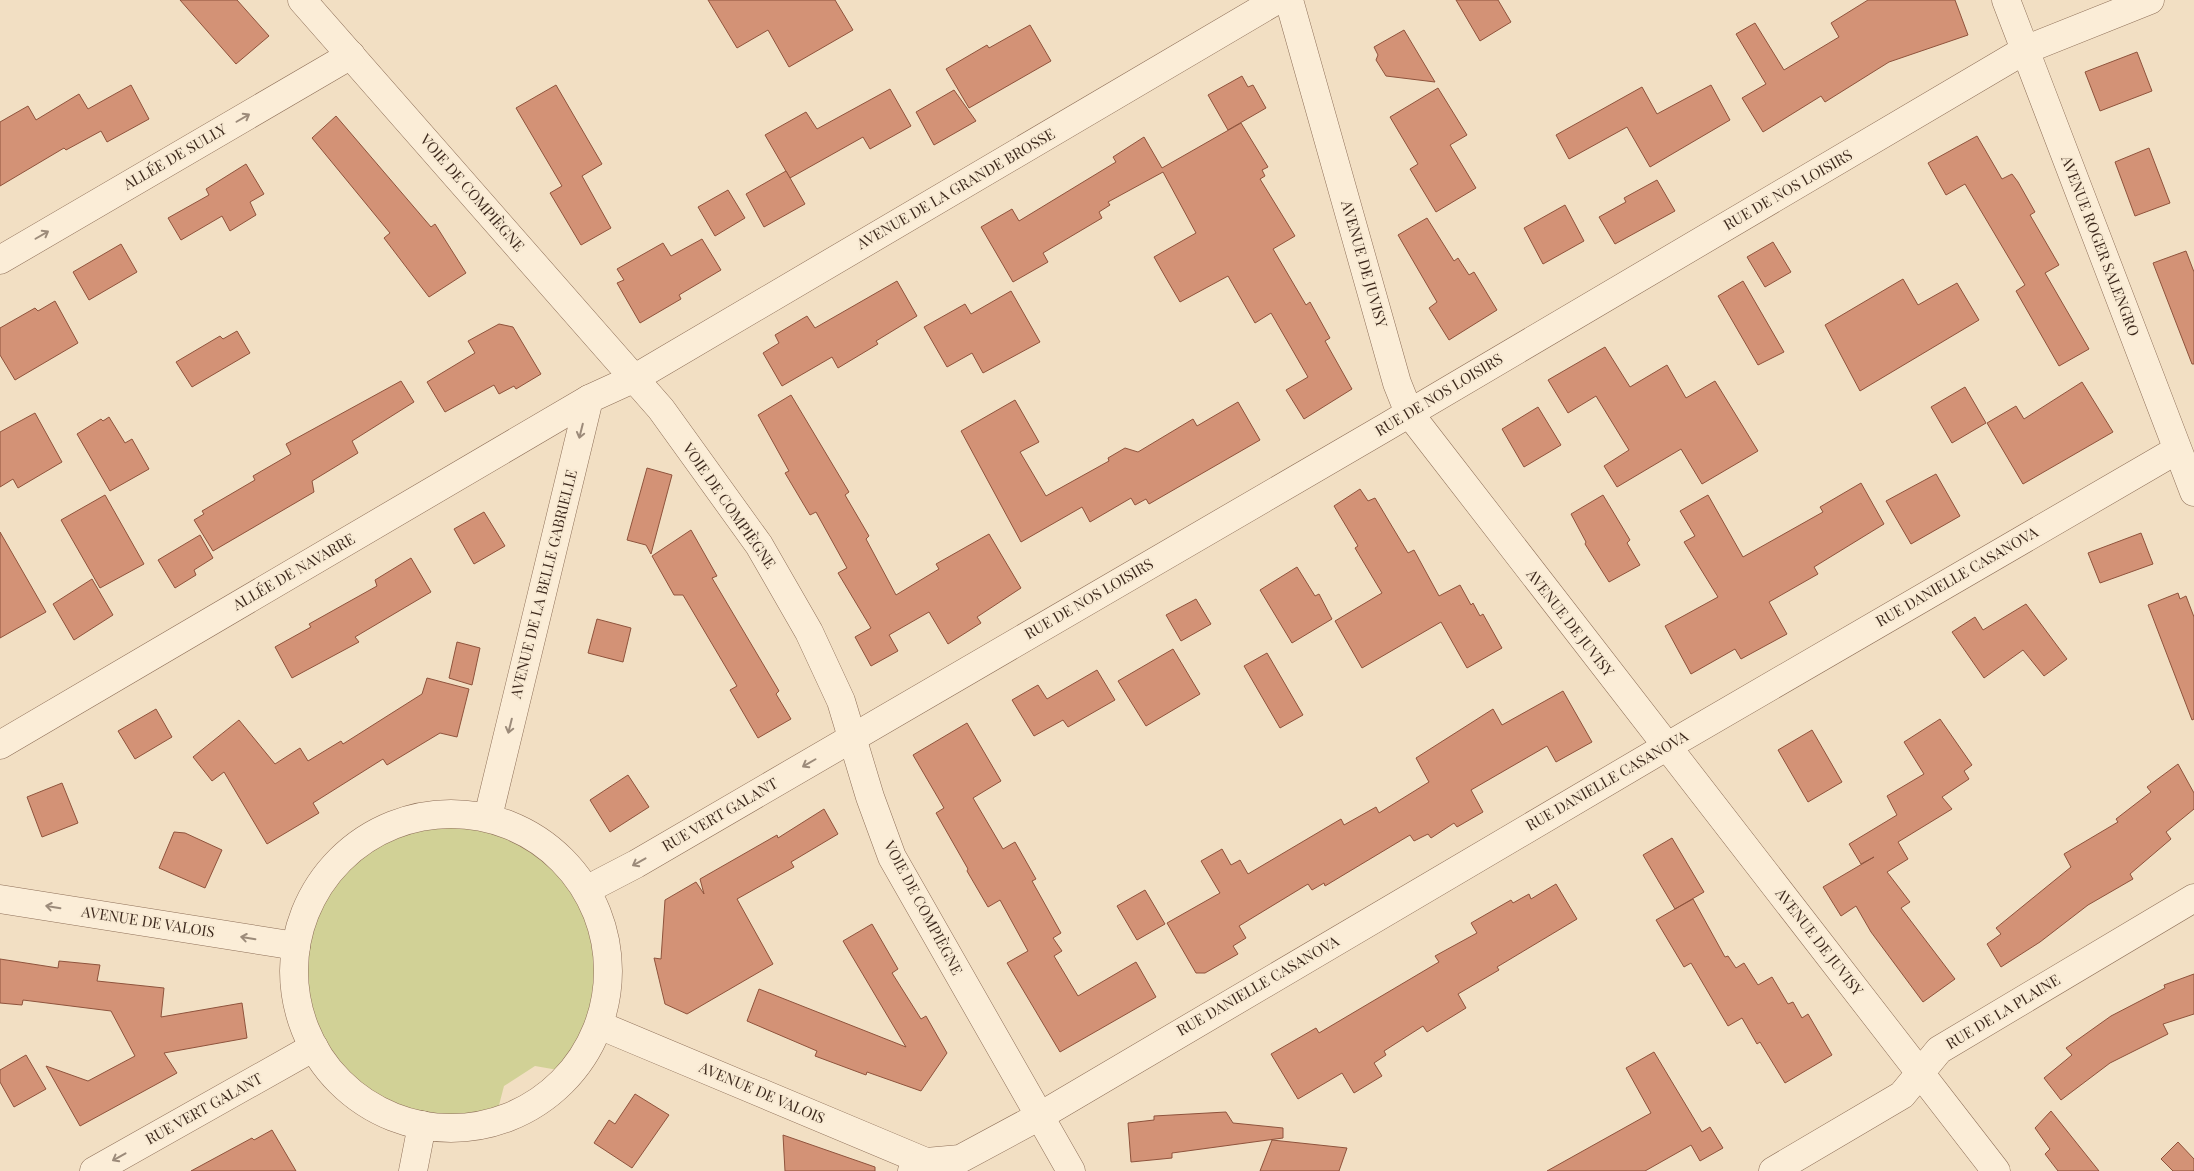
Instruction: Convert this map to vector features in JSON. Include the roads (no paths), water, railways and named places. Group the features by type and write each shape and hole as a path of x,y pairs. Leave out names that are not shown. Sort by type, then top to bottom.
{"street":[{"name":"VOIE DE COMPIÈGNE","path":"302,0 661,409 759,545 809,632 842,701 852,738 892,857 1071,1171"},
{"name":"AVENUE DE LA GRANDE BROSSE","path":"635,378 1277,0"},
{"name":"AVENUE DE JUVISY","path":"1289,0 1394,373 1409,413 1996,1171"},
{"name":"AVENUE ROGER SALENGRO","path":"2006,0 2194,492"},
{"name":"RUE DE NOS LOISIRS","path":"852,738 2025,50 2150,0"},
{"name":"ALLÉE DE SULLY","path":"0,260 351,55"},
{"path":"589,399 635,378"},
{"name":"ALLÉE DE NAVARRE","path":"0,744 589,399"},
{"name":"AVENUE DE LA BELLE GABRIELLE","path":"488,817 589,399"},
{"name":"RUE DANIELLE CASANOVA","path":"919,1167 960,1160 1040,1116 1666,747 2177,450"},
{"name":"RUE VERT GALANT","path":"586,890 636,864 852,738"},
{"path":"453,813 488,817 526,833 554,851 572,869 586,890 596,910 607,952 606,996 599,1025 587,1050 571,1072 551,1092 529,1108 504,1119 477,1126 449,1128 422,1126 389,1115 366,1103 346,1088 328,1069 314,1047 303,1023 296,998 294,972 296,946 305,914 315,892 334,866 364,840 392,825 430,815 453,813"},
{"name":"RUE DE LA PLAINE","path":"1773,1171 1902,1095 1939,1050 2194,898"},
{"name":"AVENUE DE VALOIS","path":"0,899 296,946"},
{"name":"AVENUE DE VALOIS","path":"599,1025 919,1167"},
{"name":"RUE VERT GALANT","path":"94,1171 314,1047"},
{"path":"414,1171 422,1126"}]}
